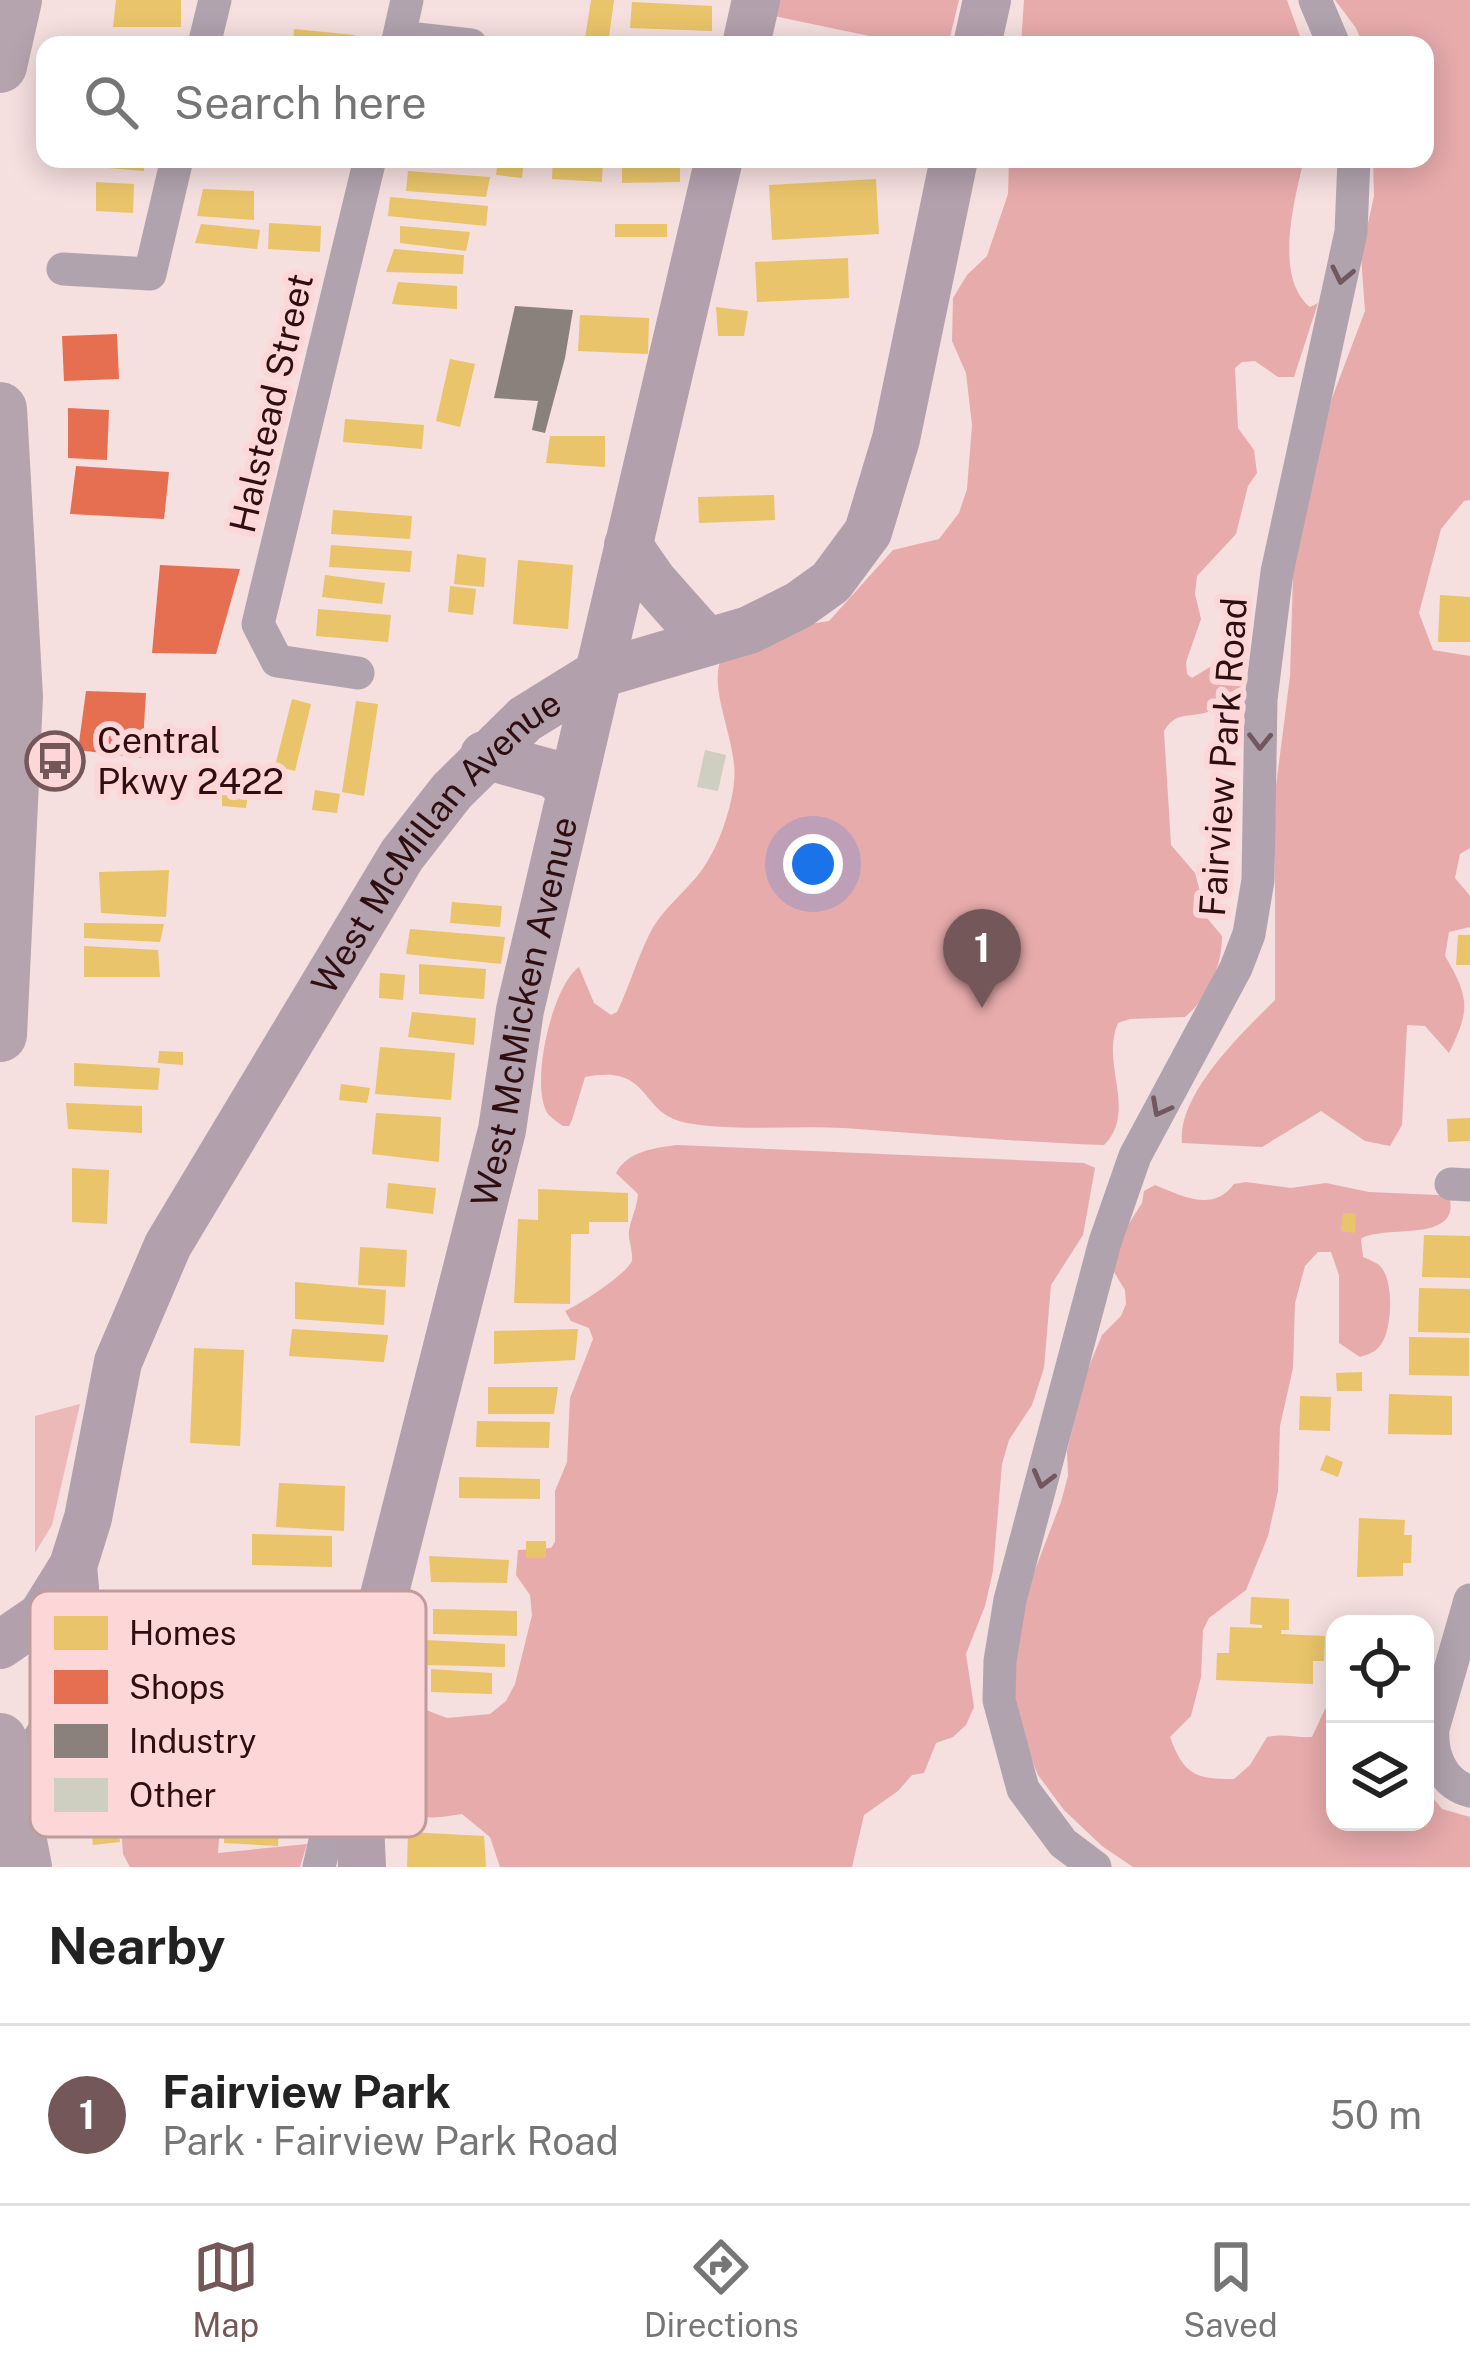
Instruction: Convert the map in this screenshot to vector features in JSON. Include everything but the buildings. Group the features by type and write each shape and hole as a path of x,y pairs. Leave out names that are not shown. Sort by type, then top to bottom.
{"main road":[{"path":"0,66 15,0"},
{"path":"748,36 756,0"},
{"path":"979,36 987,0"},
{"name":"West McMicken Avenue","path":"385,1591 502,1130 520,1010 717,168"},
{"name":"West McMillan Avenue","path":"58,1591 73,1566 88,1518 118,1362 168,1245 402,855 484,755 524,719 596,675 749,630 799,605 831,582 868,532 896,439 952,168"},
{"path":"0,409 16,698 0,1035"},
{"path":"628,545 707,642"},
{"path":"484,755 553,775 570,788"},
{"path":"73,1566 76,1591"},
{"name":"West McMillan Avenue","path":"0,1645 30,1624"},
{"path":"25,1867 4,1764 30,1748"},
{"name":"West McMicken Avenue","path":"361,1837 362,1867"}],"street":[{"path":"206,36 215,0"},
{"path":"399,36 407,0"},
{"path":"1315,0 1330,36"},
{"path":"63,268 150,274 175,168"},
{"name":"Halstead Street","path":"358,673 278,662 258,624 368,168"},
{"name":"Fairview Park Road","path":"1095,1867 1063,1843 1023,1790 999,1700 1000,1661 1010,1600 1120,1199 1135,1156 1236,968 1249,934 1258,880 1261,699 1277,572 1352,232 1354,168"},
{"path":"1470,1600 1432,1729 1437,1760 1454,1786 1470,1792"},
{"path":"319,1867 326,1837"}],"shaded area":[{"path":"778,0 959,0 950,36 869,36 774,16"},
{"path":"1024,0 1287,0 1300,36 1022,36"},
{"path":"1335,0 1470,0 1470,500 1441,529 1419,613 1433,650 1470,656 1470,848 1460,854 1455,878 1470,896 1470,927 1449,932 1445,956 1463,994 1464,1014 1449,1053 1425,1026 1407,1025 1402,1125 1390,1146 1365,1141 1321,1111 1262,1147 1182,1143 1183,1124 1201,1085 1230,1046 1275,1000 1275,794 1290,676 1294,544 1332,398 1365,311 1361,255 1374,196 1373,168 1434,168 1434,36 1359,36"},
{"path":"1009,168 1302,168 1289,257 1299,294 1310,307 1318,303 1294,377 1278,377 1255,361 1235,368 1238,428 1254,450 1257,473 1248,486 1236,534 1197,576 1195,594 1201,619 1186,662 1192,678 1215,664 1240,662 1242,682 1236,703 1178,718 1164,731 1171,845 1195,873 1207,918 1222,936 1212,981 1185,1017 1118,1023 1113,1055 1118,1117 1104,1145 687,1123 660,1110 634,1083 607,1075 585,1077 572,1120 563,1126 548,1114 541,1082 546,1037 560,994 579,967 594,1003 611,1015 617,1012 655,925 701,871 725,824 734,766 718,683 723,655 790,627 829,621 893,550 939,539 959,513 967,489 972,425 966,373 952,341 953,298 987,256 1008,194"},
{"path":"677,1145 1084,1163 1095,1168 1083,1235 1051,1285 1044,1368 1032,1405 1009,1440 1002,1464 993,1571 966,1654 974,1707 966,1725 953,1737 936,1743 924,1773 912,1775 864,1815 852,1867 500,1867 490,1837 462,1814 426,1817 426,1710 447,1718 490,1714 506,1701 515,1684 532,1615 530,1595 516,1575 518,1550 551,1548 555,1542 555,1491 567,1462 570,1398 593,1339 589,1328 571,1321 565,1311 614,1280 632,1260 629,1231 638,1194 616,1173 635,1155"},
{"path":"1326,1183 1369,1192 1438,1195 1450,1200 1449,1214 1431,1228 1361,1239 1363,1257 1385,1273 1390,1303 1383,1341 1367,1355 1360,1357 1339,1343 1339,1275 1331,1252 1318,1252 1305,1266 1295,1303 1293,1368 1280,1426 1278,1491 1268,1536 1246,1590 1209,1618 1203,1630 1201,1677 1191,1716 1170,1737 1180,1760 1193,1772 1234,1779 1250,1765 1267,1737 1312,1737 1326,1709 1326,1831 1434,1831 1434,1799 1442,1809 1470,1817 1470,1867 1133,1867 1064,1810 1038,1775 1012,1712 1012,1630 1061,1502 1068,1476 1067,1451 1087,1371 1102,1335 1126,1304 1125,1290 1109,1255 1142,1203 1144,1191 1155,1185 1207,1200 1226,1193 1234,1184 1291,1188"},
{"path":"80,1404 52,1525 35,1553 35,1416"},
{"path":"122,1837 219,1837 218,1853 307,1844 300,1867 130,1867"}],"place":[{"name":"Central Pkwy 2422","path":"55,761"},
{"name":"Fairview Park","path":"982,1008"}]}
